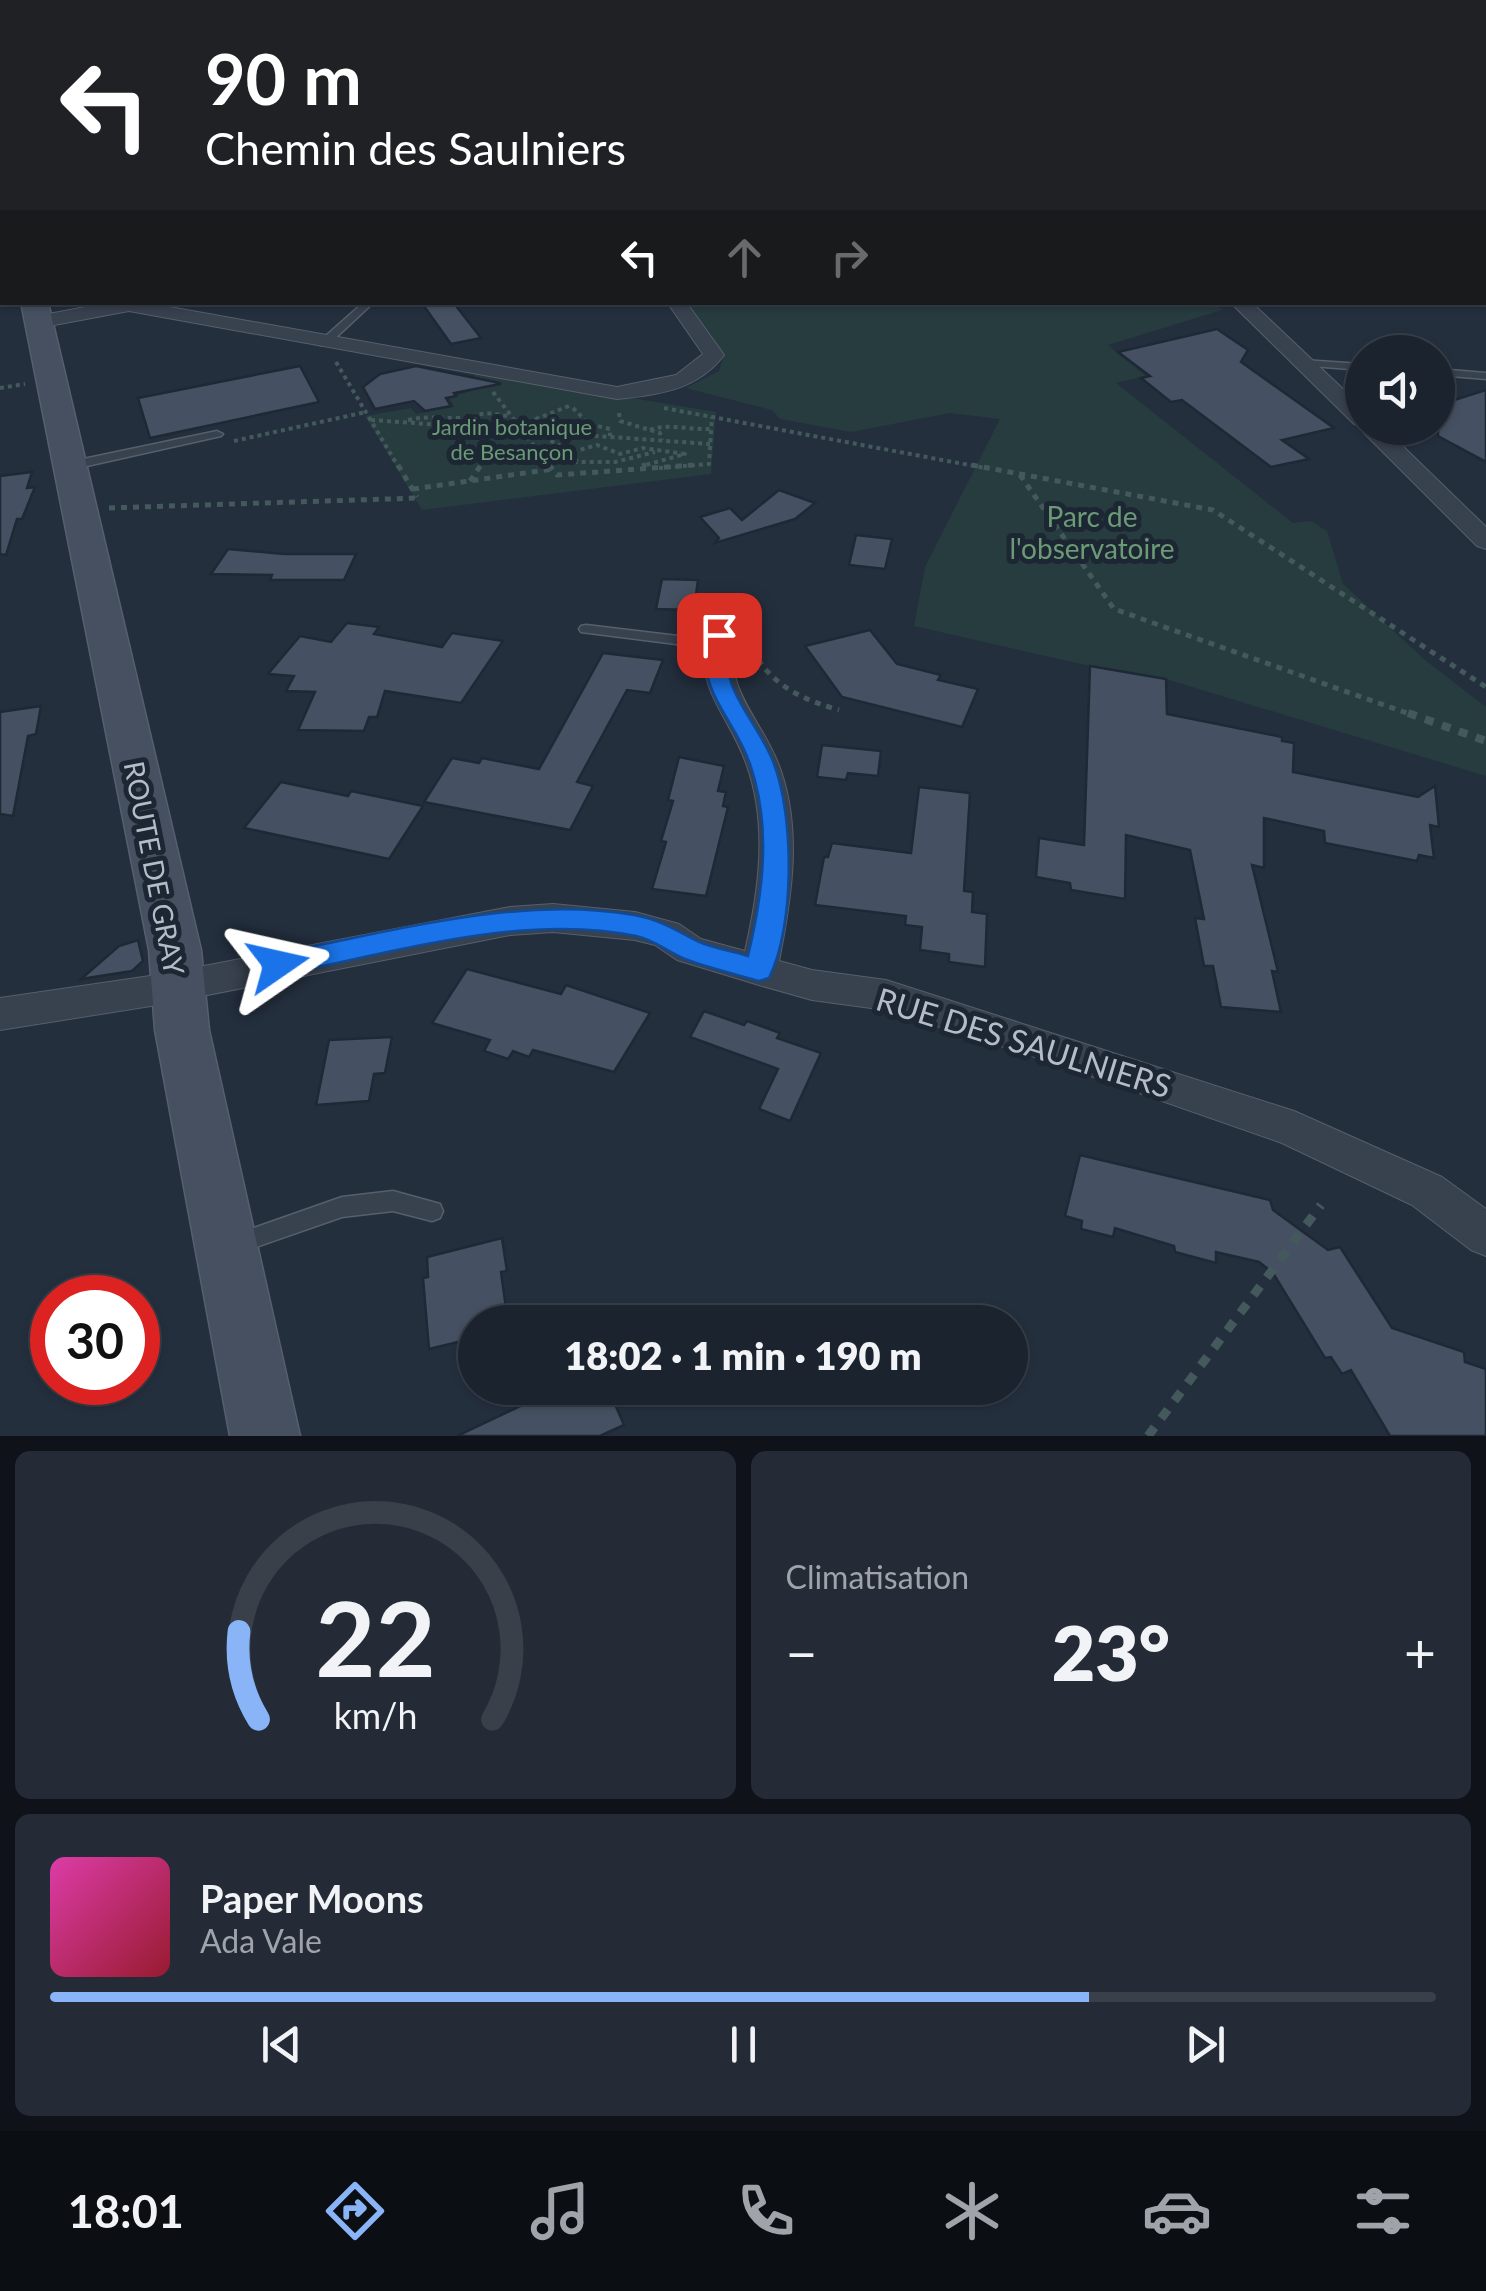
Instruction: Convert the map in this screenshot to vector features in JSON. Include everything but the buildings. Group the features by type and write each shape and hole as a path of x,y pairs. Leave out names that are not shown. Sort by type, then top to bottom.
{"main road":[{"name":"ROUTE DE GRAY","path":"41,312 69,466 175,950 182,1030 265,1436"}],"street":[{"path":"41,312 108,305"},
{"path":"123,305 604,391 650,390 676,383 705,368 714,355 711,346 678,305"},
{"path":"1242,305 1345,402"},
{"path":"1389,445 1486,541"},
{"path":"717,643 720,684 732,713 762,762 778,836 772,912 759,970"},
{"name":"RUE DES SAULNIERS","path":"0,1014 510,921 553,918 635,926 666,934 690,950 759,970 812,985 886,995 1042,1043 1294,1129 1427,1191 1486,1235"}],"lane":[{"path":"324,342 367,305"},
{"path":"1303,363 1345,366"},
{"path":"1455,373 1486,376"},
{"path":"69,466 220,439"},
{"path":"586,628 717,643"},
{"path":"227,1249 342,1207 393,1202 432,1211"}],"path":[{"path":"100,508 418,498 324,342"},
{"path":"474,369 557,474 708,464 712,417 1213,510 1486,687"},
{"path":"555,383 556,396 588,423 610,429 609,436"},
{"path":"604,391 602,404 620,414"},
{"path":"571,406 538,415 536,419 547,427 546,432 561,449 572,452 597,445 620,454 644,448 656,452"},
{"path":"400,422 427,416 454,419 484,410 512,416"},
{"path":"220,439 366,412"},
{"path":"612,415 620,414"},
{"path":"620,414 620,421 660,433 662,440"},
{"path":"588,423 604,417"},
{"path":"371,420 710,444"},
{"path":"650,430 663,425 688,431 710,429"},
{"path":"451,426 454,434 484,460 470,481"},
{"path":"572,452 582,464 656,452 678,450 686,454 637,469"},
{"path":"412,489 553,469"},
{"path":"1020,474 1114,609 1486,741"},
{"path":"758,660 782,690 839,710"},
{"path":"1148,1436 1322,1206"}],"green space":[{"name":"Parc de l'observatoire","path":"684,305 1217,305 1222,310 1108,345 1146,376 1116,383 1293,523 1311,521 1327,531 1343,584 1425,660 1486,707 1486,776 1166,679 914,626 925,567 1000,419 950,413 851,432 780,419 772,410 686,388 719,371 723,357"},
{"name":"Jardin botanique de Besançon","path":"471,371 716,412 711,474 422,510 365,416 411,408 416,414 454,406 449,398 483,387"}],"route":[{"path":"278,964 510,921 553,918 635,926 666,934 690,950 759,970 772,912 778,836 762,762 732,713 720,684 715,652 719,635"}]}
